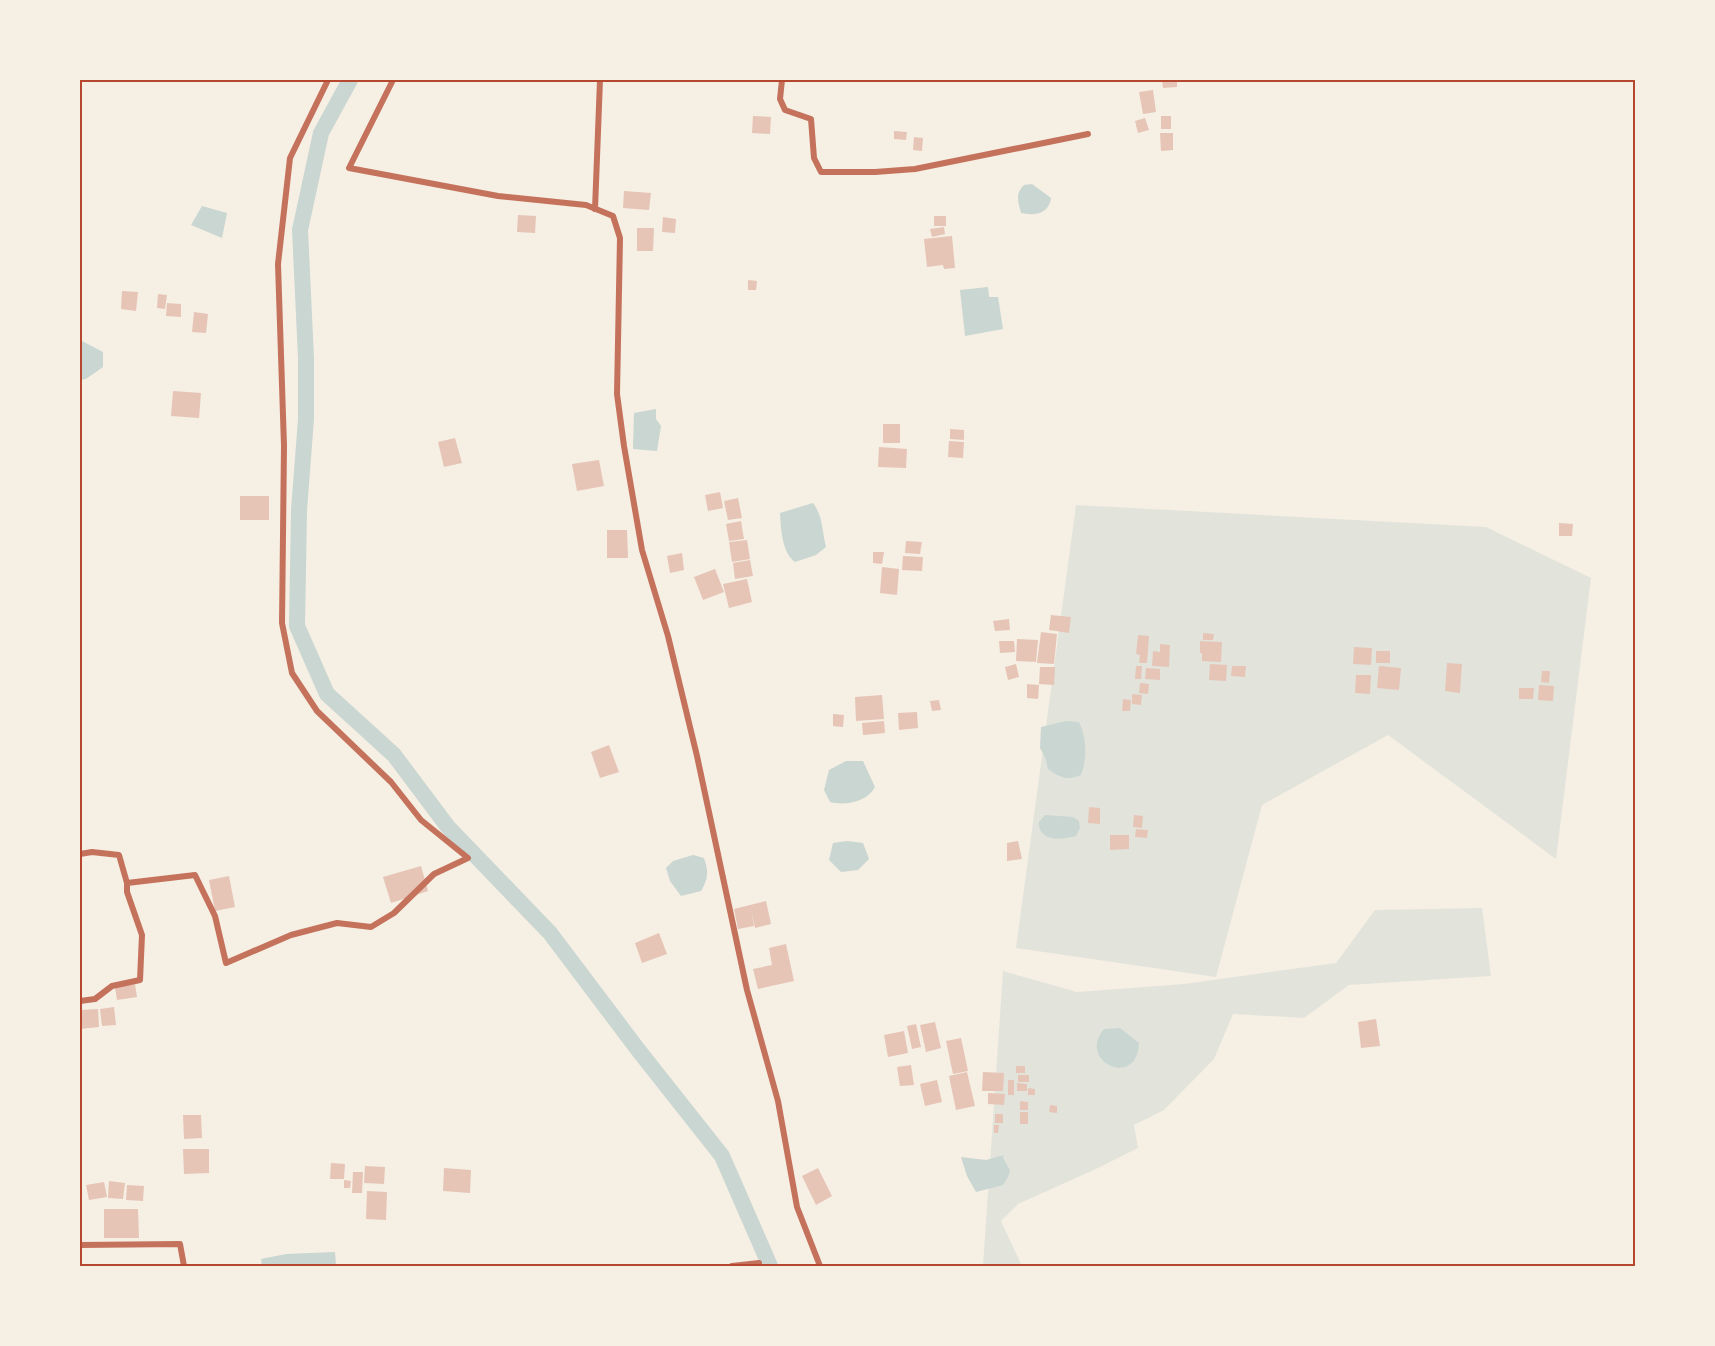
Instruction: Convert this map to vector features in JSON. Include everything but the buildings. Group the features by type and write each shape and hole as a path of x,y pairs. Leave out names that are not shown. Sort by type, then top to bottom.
{"street":[{"path":"128,883 195,875 215,916 226,963 291,935 337,923 370,927 394,913 434,874 468,858 422,820 392,782 317,711 292,673 282,623 284,446 278,264 290,158 328,80"},
{"path":"393,80 349,168 498,196 586,205 613,216 620,238 617,394 642,550 668,636 697,756 747,990 778,1101 796,1207 820,1266"},
{"path":"595,209 600,80"},
{"path":"782,80 780,99 785,110 811,118 814,158 820,172 915,169 1088,134"},
{"path":"80,854 92,852 119,855 128,883 127,892 142,935 140,980 112,986 95,999 80,1001"},
{"path":"80,1245 180,1244 184,1266"},
{"path":"732,1266 759,1263"}],"shaded area":[{"path":"1032,184 1051,198 1050,203 1040,213 1021,213 1018,201 1019,191 1024,185"},
{"path":"202,206 227,213 222,238 191,225"},
{"path":"988,287 989,297 998,297 1003,329 965,336 960,290"},
{"path":"80,340 103,352 103,367 86,379 80,380"},
{"path":"656,409 656,419 661,426 657,451 633,449 634,413"},
{"path":"813,503 820,518 826,547 816,555 795,562 785,547 780,513"},
{"path":"1076,505 1486,527 1591,578 1556,859 1388,735 1262,805 1216,977 1016,948"},
{"path":"1066,721 1079,722 1085,742 1081,775 1071,778 1060,776 1048,769 1040,748 1041,727"},
{"path":"846,761 863,761 875,787 867,796 855,802 830,802 824,790 829,770"},
{"path":"1045,815 1073,817 1079,821 1080,828 1076,836 1058,839 1042,833 1039,822"},
{"path":"847,841 863,843 869,859 858,870 841,872 829,860 833,843"},
{"path":"693,855 704,858 707,867 706,879 701,891 681,896 670,881 666,868 673,861"},
{"path":"1482,908 1491,976 1349,985 1304,1018 1233,1014 1214,1059 1164,1110 1134,1125 1138,1148 1018,1204 1001,1221 1022,1266 983,1266 1003,971 1077,992 1184,984 1336,963 1375,910"},
{"path":"1120,1028 1139,1043 1136,1057 1129,1065 1120,1068 1110,1066 1102,1060 1097,1051 1097,1041 1104,1029"},
{"path":"1004,1155 1003,1158 1010,1170 1003,1185 976,1192 967,1176 961,1157 986,1160"},
{"path":"335,1252 336,1266 262,1266 261,1259 286,1254"}],"waterway":[{"path":"350,80 321,133 300,230 306,358 306,419 299,510 297,626 327,694 394,755 448,827 550,933 722,1156 770,1266"}]}
